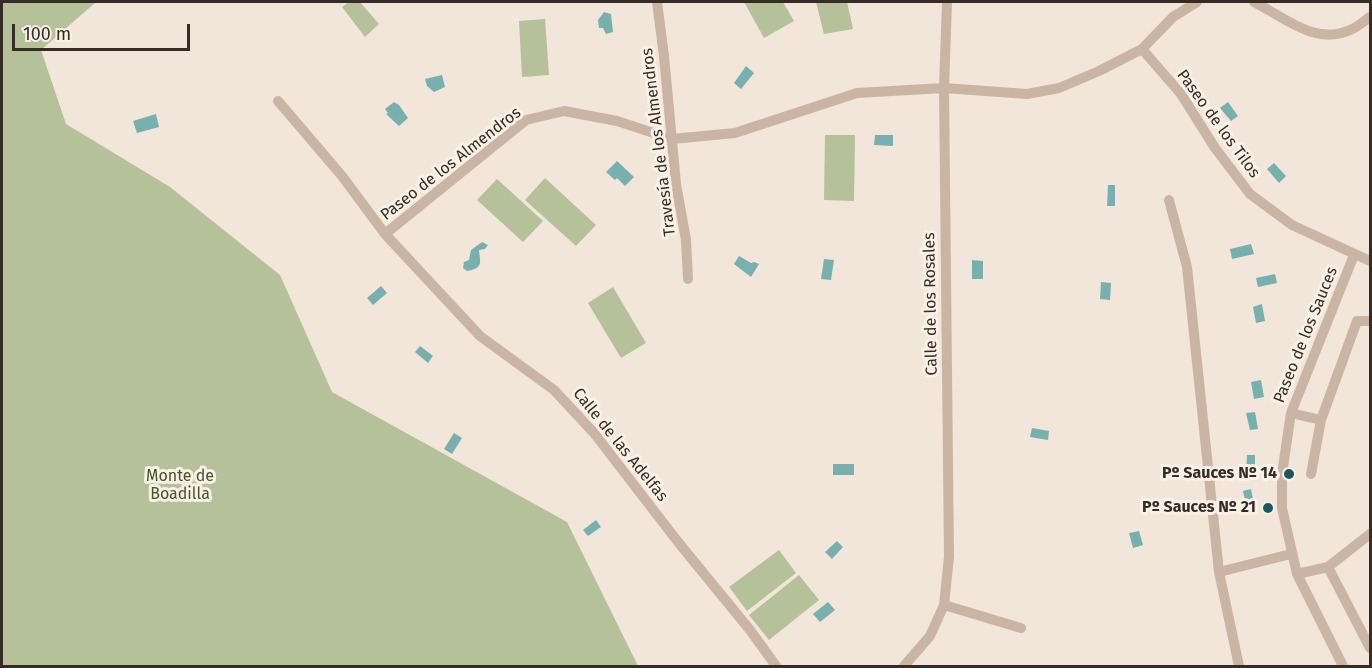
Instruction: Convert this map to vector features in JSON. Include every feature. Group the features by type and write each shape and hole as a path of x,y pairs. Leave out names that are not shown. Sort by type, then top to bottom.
{"street":[{"name":"Travesía de los Almendros","path":"657,2 676,184 686,240 688,279"},
{"name":"Calle de los Rosales","path":"904,666 930,636 944,605 949,557 944,88 947,2"},
{"path":"1176,2 1184,11"},
{"name":"Paseo de los Almendros","path":"385,234 526,120 564,111 617,121 672,140 735,133 857,93 944,88 1027,94 1055,89 1099,71 1142,49 1173,17 1197,2"},
{"path":"1254,2 1307,32 1325,36 1341,34 1371,17"},
{"name":"Paseo de los Tilos","path":"1142,49 1181,94 1215,148 1250,194 1292,225 1371,261"},
{"name":"Calle de las Adelfas","path":"278,101 342,176 385,234 480,336 555,390 594,433 776,666"},
{"path":"1169,200 1187,267 1219,572 1239,666"},
{"name":"Paseo de los Sauces","path":"1343,666 1297,574 1282,508 1282,474 1291,413 1354,255"},
{"path":"1311,474 1321,420 1358,321 1371,321"},
{"path":"1291,413 1321,420"},
{"path":"1297,574 1328,567 1371,534"},
{"path":"1219,572 1291,554"},
{"path":"1328,567 1371,648"},
{"path":"944,605 1021,628"}],"green space":[{"name":"Monte de Boadilla","path":"2,2 96,2 41,50 66,124 170,187 280,275 332,392 567,522 638,666 2,666"},
{"path":"349,2 360,2 379,24 365,37 342,7"},
{"path":"744,2 783,2 794,21 764,38"},
{"path":"816,2 847,2 853,29 824,34"},
{"path":"545,19 549,75 522,77 519,21"},
{"path":"825,135 855,135 854,201 824,200"},
{"path":"545,178 596,225 576,246 525,200"},
{"path":"497,179 543,221 523,242 477,200"},
{"path":"613,287 646,343 621,358 588,303"},
{"path":"779,550 796,573 747,611 729,587"},
{"path":"799,575 819,600 769,640 749,615"}],"water":[{"path":"604,12 611,14 613,32 606,34 603,28 599,28 598,20"},
{"path":"746,66 754,73 741,89 734,83"},
{"path":"442,75 445,87 434,92 427,86 425,79"},
{"path":"394,102 408,118 399,126 386,114 388,113 385,109"},
{"path":"1228,102 1238,116 1231,121 1220,108"},
{"path":"156,114 159,127 137,133 133,121"},
{"path":"875,135 893,135 893,146 874,145"},
{"path":"617,161 634,177 625,186 606,172"},
{"path":"1274,163 1286,176 1279,183 1267,169"},
{"path":"1108,185 1115,185 1115,206 1107,206"},
{"path":"482,242 488,245 485,249 479,250 479,266 467,271 463,268 464,262 469,260 471,250"},
{"path":"1251,244 1254,254 1232,259 1230,249"},
{"path":"739,256 751,263 759,264 751,277 734,264"},
{"path":"824,259 834,260 831,280 821,279"},
{"path":"972,260 983,261 983,279 972,279"},
{"path":"1275,274 1277,283 1258,287 1256,278"},
{"path":"1101,282 1111,283 1110,300 1100,299"},
{"path":"381,286 387,293 373,305 367,298"},
{"path":"1262,304 1265,321 1256,323 1253,307"},
{"path":"420,346 433,356 428,363 415,352"},
{"path":"1261,380 1264,397 1254,399 1251,382"},
{"path":"1255,412 1258,429 1250,430 1246,413"},
{"path":"1032,428 1049,431 1048,440 1030,437"},
{"path":"454,433 462,438 452,454 444,449"},
{"path":"1247,455 1255,455 1255,473 1246,473"},
{"path":"833,464 854,464 854,475 833,475"},
{"path":"1251,489 1255,509 1247,510 1243,491"},
{"path":"596,520 601,527 588,536 583,530"},
{"path":"1139,531 1143,545 1133,548 1129,533"},
{"path":"837,541 843,547 832,559 825,552"},
{"path":"828,602 835,610 820,622 813,614"}],"place":[{"name":"Pº Sauces Nº 14","path":"1289,474"},
{"name":"Pº Sauces Nº 21","path":"1268,508"}]}
